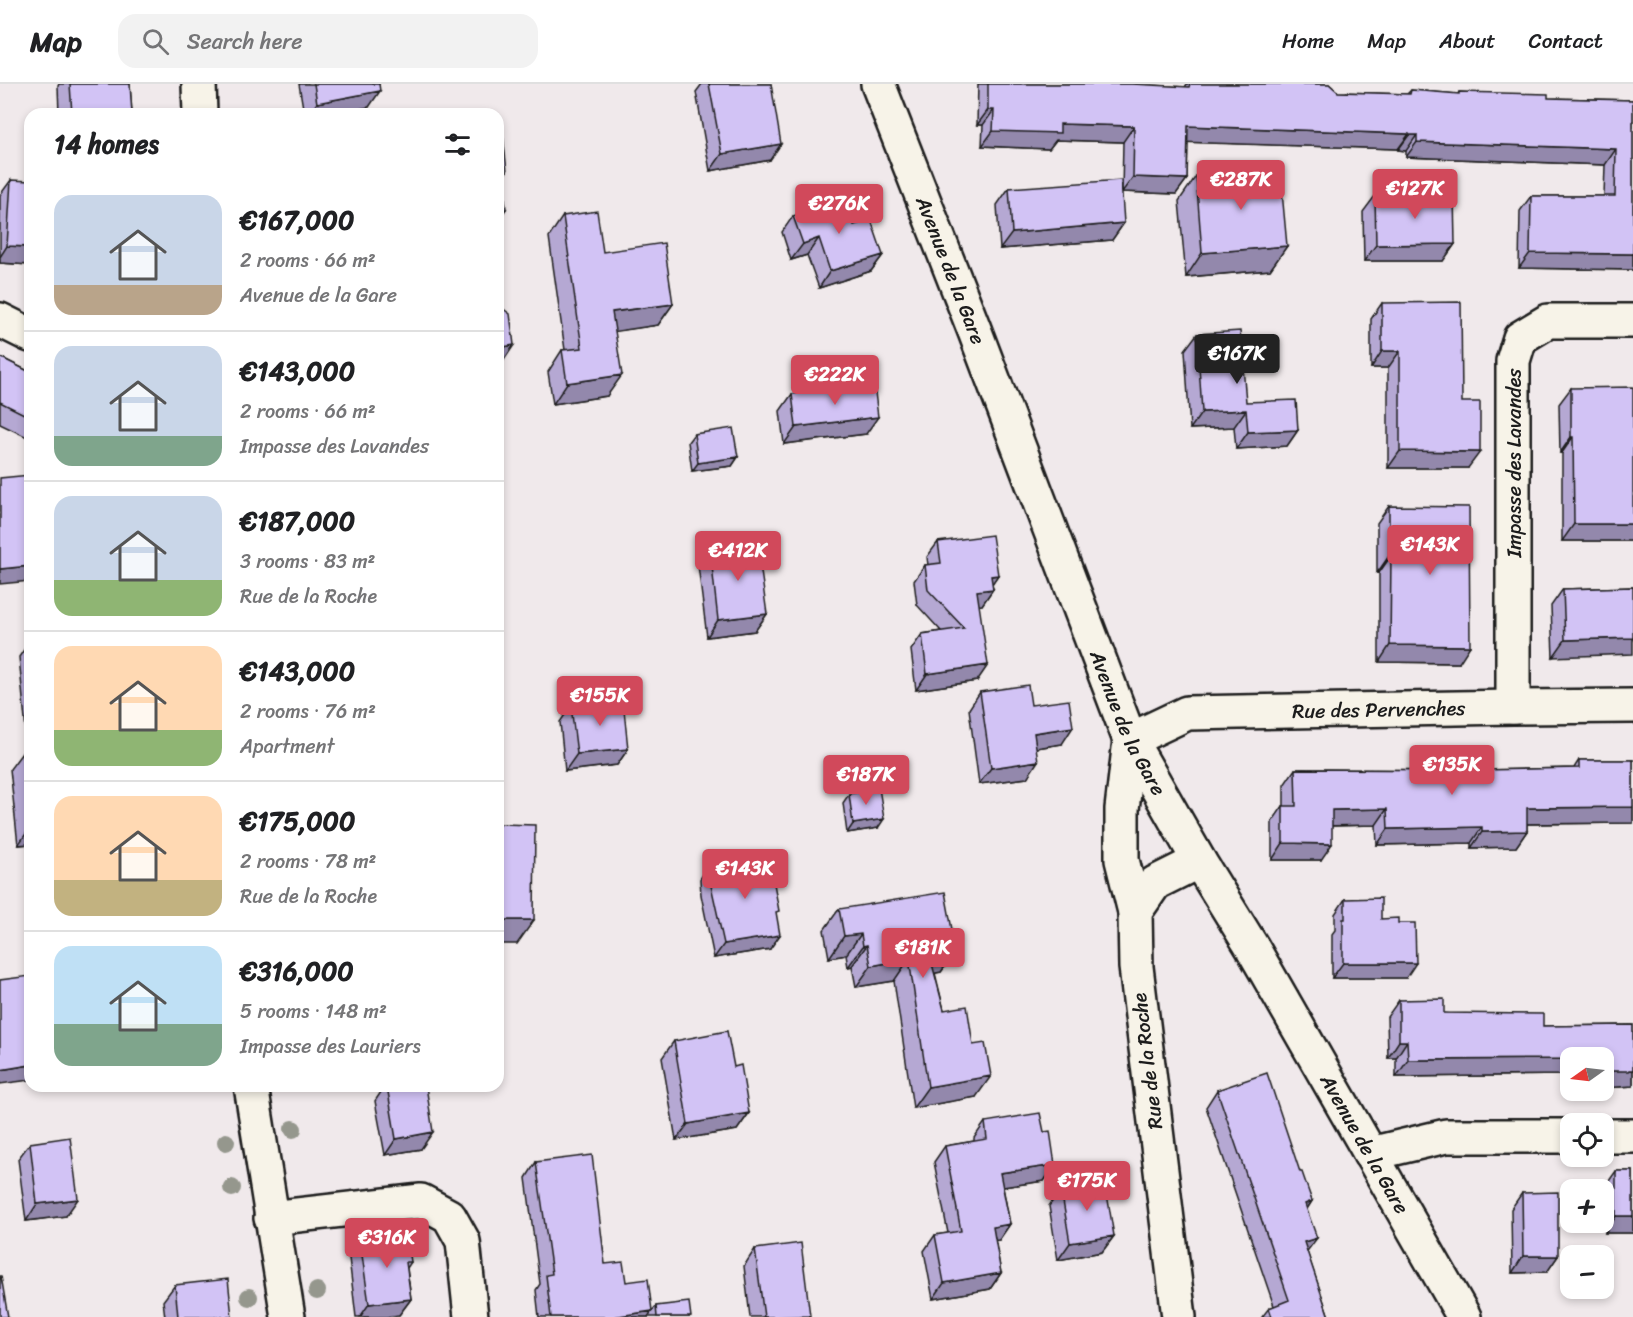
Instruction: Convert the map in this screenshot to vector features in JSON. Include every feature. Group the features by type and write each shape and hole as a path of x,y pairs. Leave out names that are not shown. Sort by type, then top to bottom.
{"street":[{"path":"199,84 200,108"},
{"name":"Avenue de la Gare","path":"878,84 1130,740 1199,861 1252,947 1464,1317"},
{"path":"0,320 24,332"},
{"name":"Impasse des Lavandes","path":"1513,707 1513,361 1520,338 1548,321 1633,321"},
{"name":"Rue des Pervenches","path":"1130,740 1187,713 1633,706"},
{"name":"Rue de la Roche","path":"1130,740 1122,809 1122,860 1135,912 1136,967 1179,1317"},
{"path":"1135,912 1155,883 1199,861"},
{"path":"252,1092 288,1317"},
{"path":"1370,1154 1446,1136 1560,1136"},
{"path":"1614,1136 1633,1136"},
{"path":"271,1218 421,1201 449,1216 463,1241 471,1317"}],"building":[{"path":"70,84 130,84 132,108 72,108"},
{"path":"314,84 379,84 380,91 317,103"},
{"path":"709,84 771,84 781,144 722,154"},
{"path":"988,84 1132,84 1189,87 1190,84 1329,84 1338,92 1410,94 1411,90 1459,94 1459,92 1548,94 1548,98 1633,100 1633,254 1530,253 1531,196 1615,196 1616,149 1417,142 1417,135 1409,134 1188,126 1187,179 1133,177 1134,126 1060,124 1060,133 993,131 994,110 988,110"},
{"path":"504,144 507,171 504,171"},
{"path":"1280,170 1287,246 1202,253 1196,176"},
{"path":"11,180 24,181 24,247 7,246"},
{"path":"1121,180 1124,223 1012,233 1009,188"},
{"path":"1454,195 1455,244 1376,245 1375,196"},
{"path":"846,199 854,225 871,220 883,255 830,271 819,238 803,244 793,216"},
{"path":"597,211 603,252 664,243 673,304 612,312 622,375 567,383 562,350 582,348 563,216"},
{"path":"1461,302 1462,402 1480,402 1480,452 1400,451 1400,351 1382,351 1382,303"},
{"path":"504,310 510,314 514,345 504,347"},
{"path":"1240,331 1246,402 1296,400 1298,430 1248,432 1246,410 1202,412 1197,334"},
{"path":"0,357 24,369 24,414 0,402"},
{"path":"874,384 878,417 796,427 792,394"},
{"path":"1633,387 1633,524 1574,524 1571,388"},
{"path":"733,428 738,457 698,463 694,434"},
{"path":"24,476 24,567 0,569 0,478"},
{"path":"1389,506 1469,507 1470,646 1390,645"},
{"path":"992,535 998,575 991,576 993,589 977,591 988,665 927,674 922,634 964,628 928,590 925,565 941,563 938,542"},
{"path":"757,543 767,614 718,620 710,548"},
{"path":"1633,587 1633,638 1565,640 1563,589"},
{"path":"1028,685 1031,705 1069,700 1073,727 1034,733 1038,761 991,768 980,692"},
{"path":"623,700 628,749 577,754 571,706"},
{"path":"1579,760 1633,760 1633,807 1527,808 1527,831 1482,832 1482,827 1388,829 1387,809 1332,810 1332,844 1283,843 1283,806 1296,806 1295,769 1579,768"},
{"path":"879,788 884,819 853,824 849,794"},
{"path":"504,824 535,825 534,920 504,920"},
{"path":"765,855 769,879 773,878 779,911 776,912 780,935 724,944 710,881 709,865"},
{"path":"945,892 956,951 930,956 944,1010 967,1006 973,1045 985,1043 991,1076 928,1087 909,959 871,966 867,945 863,946 861,934 844,936 839,909"},
{"path":"1381,898 1381,919 1398,918 1398,923 1415,923 1416,963 1343,963 1345,899"},
{"path":"24,977 24,1066 0,1070 0,980"},
{"path":"1444,999 1444,1013 1543,1014 1543,1026 1633,1025 1633,1070 1614,1071 1614,1047 1560,1047 1560,1059 1408,1060 1407,1041 1399,1041 1399,1000"},
{"path":"727,1031 734,1067 741,1065 749,1113 688,1124 674,1041"},
{"path":"1267,1073 1312,1201 1305,1204 1317,1238 1304,1242 1329,1317 1272,1317 1269,1308 1289,1300 1217,1090"},
{"path":"388,1092 427,1092 433,1132 396,1139"},
{"path":"1040,1113 1044,1132 1050,1131 1055,1165 1000,1173 1010,1224 993,1227 1001,1273 944,1283 935,1235 961,1231 945,1146 987,1139 985,1122"},
{"path":"70,1137 78,1199 37,1204 30,1143"},
{"path":"592,1155 605,1264 623,1262 626,1282 648,1279 652,1311 612,1317 551,1317 546,1275 552,1274 536,1162"},
{"path":"1616,1171 1633,1171 1633,1216 1616,1216"},
{"path":"1105,1182 1114,1236 1070,1243 1061,1189"},
{"path":"1558,1192 1558,1256 1523,1256 1522,1193"},
{"path":"407,1234 411,1262 406,1262 411,1299 369,1304 360,1241"},
{"path":"801,1243 810,1316 764,1317 755,1249"},
{"path":"1,1276 8,1317 0,1317"},
{"path":"228,1279 232,1317 178,1317 175,1285"},
{"path":"689,1302 691,1317 657,1317 656,1306"}]}
